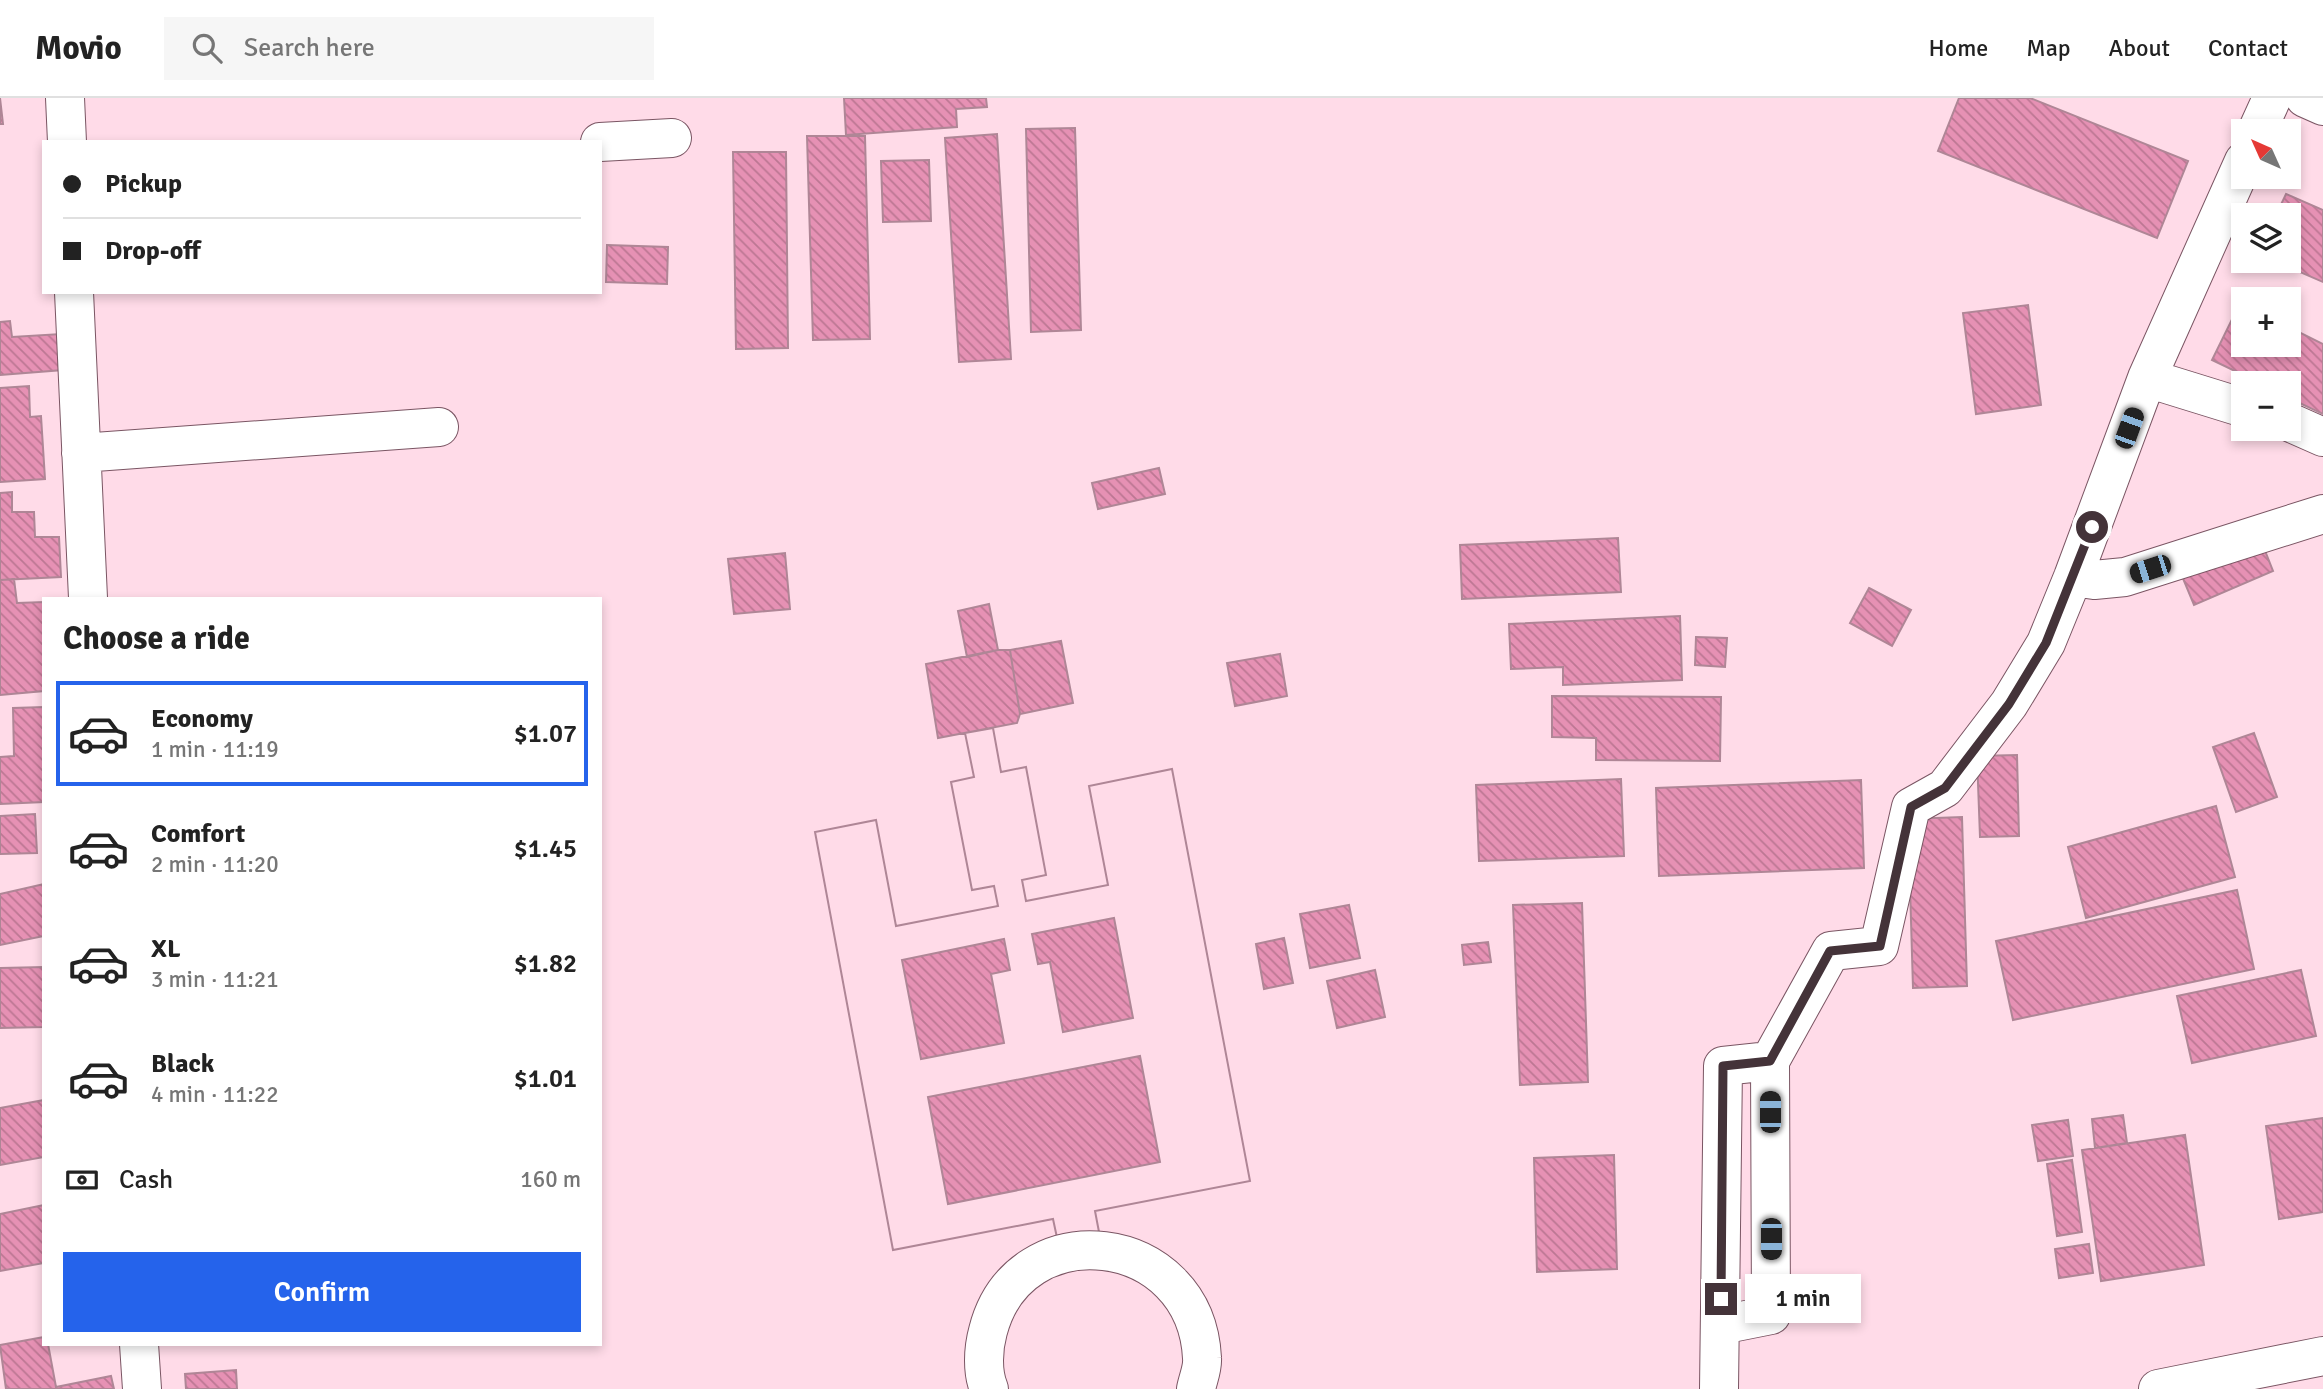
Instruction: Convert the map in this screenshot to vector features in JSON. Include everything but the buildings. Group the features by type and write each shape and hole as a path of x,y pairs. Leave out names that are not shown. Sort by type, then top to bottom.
{"street":[{"path":"65,98 67,140"},
{"path":"2262,119 2272,98"},
{"path":"2305,98 2323,106"},
{"path":"602,142 671,138"},
{"path":"1721,1325 1771,1315 1770,1061 1830,951 1880,946 1911,807 1945,788 2009,704 2046,643 2147,378 2231,189"},
{"path":"74,294 88,597"},
{"path":"2147,378 2231,404"},
{"path":"81,453 439,427"},
{"path":"2301,427 2323,437"},
{"path":"2073,577 2094,580 2125,576 2323,514"},
{"path":"1719,1389 1723,1066 1770,1061"},
{"path":"989,1389 986,1381 985,1343 991,1318 1011,1286 1041,1262 1077,1250 1118,1251 1153,1266 1180,1292 1197,1325 1202,1360 1196,1389"},
{"path":"139,1346 142,1389"},
{"path":"2158,1389 2250,1380 2323,1356"}],"route":[{"path":"1721,1299 1723,1066 1770,1061 1830,951 1880,946 1911,807 1945,788 2009,704 2046,643 2092,527"}]}
